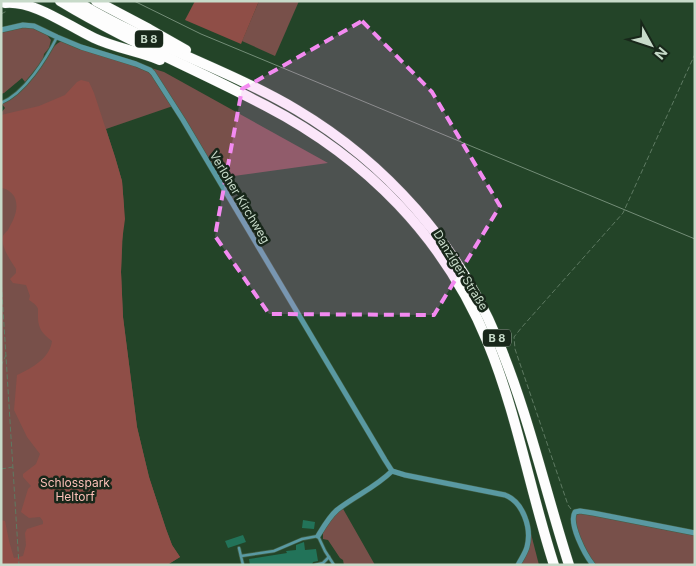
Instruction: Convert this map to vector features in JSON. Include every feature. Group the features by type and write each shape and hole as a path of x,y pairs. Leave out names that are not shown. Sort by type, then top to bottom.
{"highway":[{"name":"Danziger Straße","path":"60,1 116,32 268,106 314,133 349,159 399,204 438,251 473,310 488,343 508,401 554,565"},
{"name":"Danziger Straße","path":"76,1 164,46 224,73 320,124 355,150 409,201 445,244 483,308 498,339 521,405 569,565"},
{"path":"96,1 221,67 224,73"},
{"path":"5,2 26,4 94,38 180,68 189,68"}],"street":[{"name":"Verloher Kirchweg","path":"1,30 28,24 81,47 145,67 158,79 392,471"},
{"path":"318,536 330,517 337,510 380,482 392,471 505,495 514,500 522,513 528,534 527,548 518,565"},
{"path":"593,565 586,557 572,519 575,512 592,513 695,533"}],"lane":[{"path":"1,103 17,92 30,79 50,51 56,37"},
{"path":"241,556 274,551 302,539 318,536 334,565"},
{"path":"239,548 243,565"},
{"path":"315,565 324,563 329,557"}],"path":[{"path":"575,512 568,506 515,349 514,338 623,213 695,54"},
{"path":"1,277 20,565"},
{"path":"1,355 6,354"},
{"path":"1,366 6,354"},
{"path":"1,469 14,467"}],"highlighted area":[{"path":"362,21 432,92 500,206 434,315 269,314 215,236 242,89"}],"green space":[{"path":"195,1 259,1 241,44 185,20"},
{"path":"259,1 299,1 275,56 242,41"},
{"path":"30,26 47,35 51,40 49,48 44,54 43,60 25,82 22,78 1,94 1,32"},
{"name":"Schlosspark Heltorf","path":"62,41 149,71 173,106 106,129 122,181 124,207 121,272 123,317 137,427 149,477 166,529 172,545 180,557 167,565 1,565 1,113 5,108 2,104 29,80 40,68 51,50"},
{"path":"151,68 164,72 328,163 219,178"},
{"name":"Schlosspark Heltorf","path":"81,80 89,82 94,93 122,181 125,219 121,272 123,317 137,427 149,477 166,529 172,545 180,557 167,565 1,565 1,520 5,521 14,558 23,556 27,529 43,524 40,517 29,518 21,512 28,489 31,486 23,477 23,474 36,464 40,454 27,437 14,410 17,375 39,362 48,352 52,341 40,328 38,309 29,300 30,296 26,285 13,283 10,279 16,273 16,269 6,253 2,240 14,218 16,200 7,189 1,188 1,115 39,106 65,95"},
{"path":"342,507 375,565 344,565 343,560 328,540 323,539 325,525"},
{"path":"584,512 695,534 695,565 594,565 583,550 574,522 576,515"},
{"path":"530,530 539,565 520,565"}],"building":[{"path":"303,520 315,522 314,529 302,528"},
{"path":"243,535 246,542 228,548 225,541"},
{"path":"304,542 305,550 316,549 318,561 313,562 312,565 250,565 249,559 287,553 286,551 296,550 296,545"}],"tram line":[{"path":"134,1 201,34 695,239"}]}
